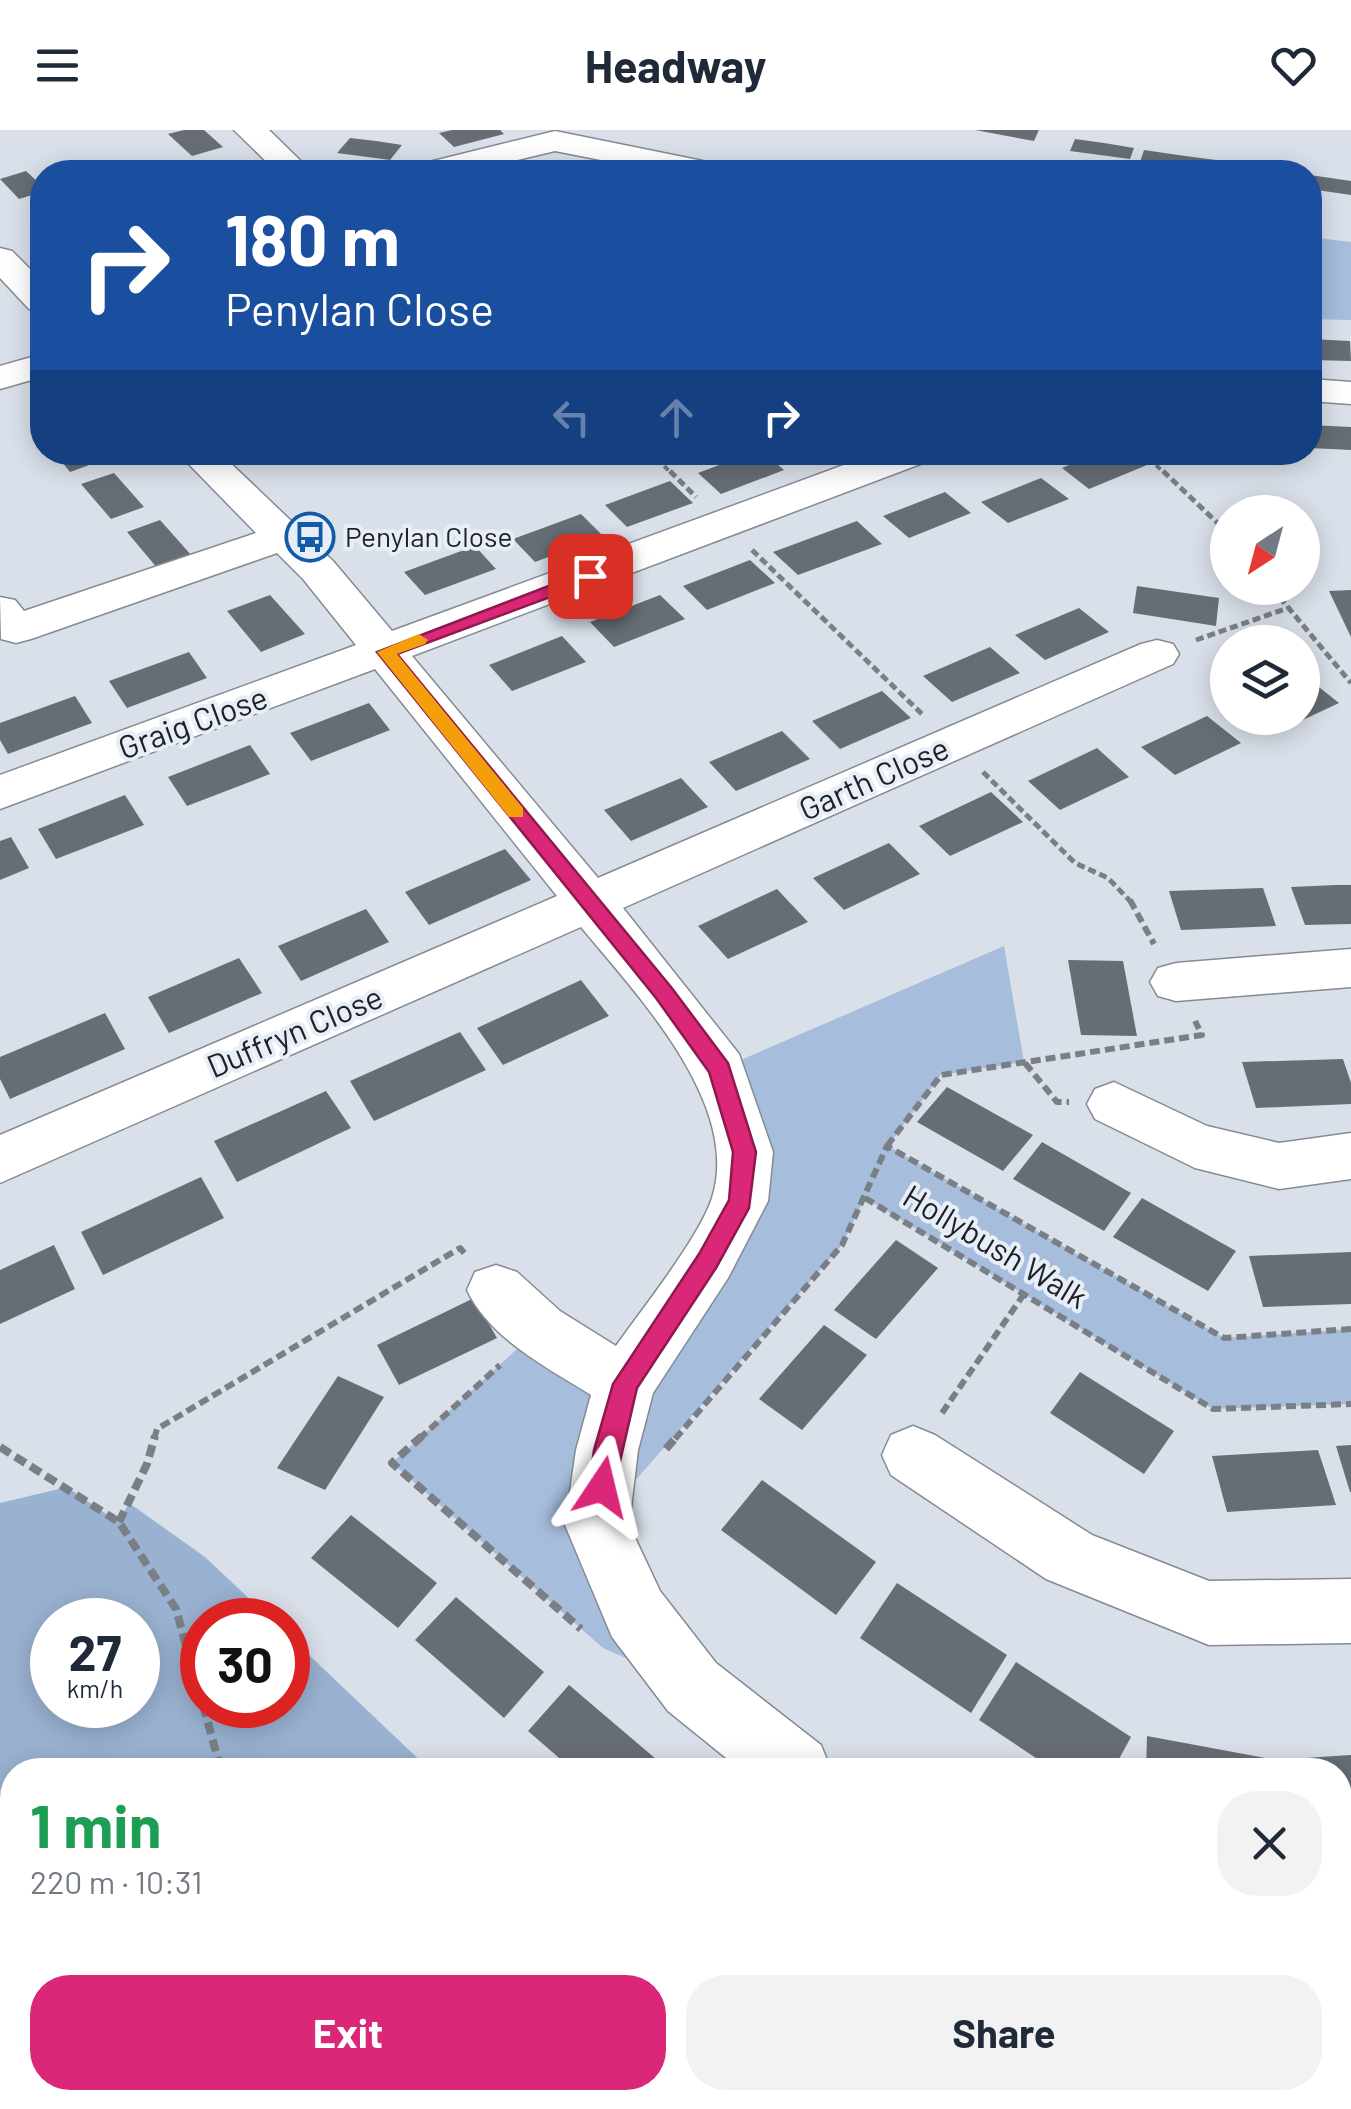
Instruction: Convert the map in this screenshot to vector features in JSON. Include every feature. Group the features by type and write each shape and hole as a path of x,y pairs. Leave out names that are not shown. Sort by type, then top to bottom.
{"street":[{"path":"250,130 283,160"},
{"path":"478,160 555,141 649,160"},
{"path":"0,378 30,369"},
{"path":"1322,391 1351,392"},
{"path":"209,465 318,570 664,993 720,1069 745,1152 740,1201 707,1261 626,1384 607,1450 597,1524 636,1614 692,1688 781,1758"},
{"path":"386,652 883,465"},
{"path":"0,610 16,629 284,537"},
{"name":"Graig Close","path":"0,794 386,652"},
{"name":"Garth Close","path":"590,904 1157,654"},
{"name":"Duffryn Close","path":"0,1160 590,904"},
{"path":"1176,982 1351,968"},
{"path":"1114,1104 1196,1146 1279,1166 1351,1156"},
{"path":"496,1290 539,1329 626,1384"},
{"path":"913,1455 1069,1557 1209,1613 1351,1611"}],"path":[{"path":"663,465 1075,863 1108,878 1126,893 1202,1035 941,1075 887,1146"},
{"path":"1156,465 1210,512"},
{"path":"1286,605 1351,683"},
{"path":"1157,654 1288,608"},
{"name":"Hollybush Walk","path":"1351,1329 1224,1338 887,1146 866,1198 1213,1409 1351,1404"},
{"path":"597,1524 842,1245 866,1198"},
{"path":"119,1522 147,1464 157,1429 460,1248 496,1290"},
{"path":"913,1455 1024,1294"},
{"path":"539,1329 392,1463 589,1636"},
{"path":"0,1447 119,1522 176,1609 180,1623"},
{"path":"210,1728 218,1758"}],"shaded area":[{"path":"1322,238 1351,242 1351,320 1322,319"},
{"path":"1004,946 1024,1062 941,1075 888,1146 1224,1338 1351,1329 1351,1404 1213,1409 865,1198 842,1245 597,1524 692,1687 603,1648 392,1463 539,1329 625,1383 740,1201 720,1069"},
{"path":"67,1487 118,1522 129,1503 205,1557 249,1598 180,1598 180,1728 310,1728 310,1656 417,1758 0,1758 0,1503"}],"building":[{"path":"204,130 223,147 192,156 168,134"},
{"path":"500,130 504,134 454,147 439,133"},
{"path":"975,130 1039,130 1034,141"},
{"path":"350,138 402,145 390,160 337,153"},
{"path":"1075,139 1134,148 1130,159 1070,151"},
{"path":"1144,150 1216,160 1141,160"},
{"path":"26,171 30,175 30,196 19,199 0,179"},
{"path":"1322,177 1351,181 1351,195 1322,191"},
{"path":"1322,340 1350,341 1351,361 1322,360"},
{"path":"1322,426 1351,427 1351,450 1322,449"},
{"path":"64,465 89,465 70,472"},
{"path":"719,465 778,465 784,470 721,494 698,473"},
{"path":"1069,465 1147,465 1089,489 1062,468"},
{"path":"114,473 144,507 111,519 81,484"},
{"path":"1041,478 1069,499 1008,523 981,502"},
{"path":"670,481 693,503 627,527 605,505"},
{"path":"945,492 971,513 909,538 883,516"},
{"path":"581,514 603,536 535,562 513,539"},
{"path":"160,520 192,556 158,569 127,532"},
{"path":"857,521 882,544 798,575 773,552"},
{"path":"475,546 496,569 425,595 404,572"},
{"path":"750,560 775,583 707,610 683,586"},
{"path":"1137,586 1210,597 1210,605 1218,605 1216,625 1133,613"},
{"path":"1351,590 1351,637 1329,591"},
{"path":"270,595 305,634 261,652 227,611"},
{"path":"660,595 685,619 614,647 590,622"},
{"path":"1079,608 1109,632 1045,660 1015,635"},
{"path":"562,636 586,662 512,691 489,665"},
{"path":"990,647 1020,673 952,702 923,676"},
{"path":"189,652 207,678 127,708 109,681"},
{"path":"1320,688 1339,703 1320,712"},
{"path":"882,691 911,718 840,749 812,721"},
{"path":"75,696 92,723 8,754 0,740 0,723"},
{"path":"369,703 390,730 311,761 290,733"},
{"path":"1207,716 1210,735 1231,735 1241,743 1175,775 1141,747"},
{"path":"782,731 810,759 736,791 709,762"},
{"path":"250,745 270,774 187,806 168,777"},
{"path":"1097,748 1129,777 1060,810 1028,781"},
{"path":"681,778 708,807 631,841 604,810"},
{"path":"991,792 1023,822 950,856 919,826"},
{"path":"125,795 144,825 56,859 38,829"},
{"path":"11,837 29,868 0,880 0,841"},
{"path":"889,843 920,874 844,910 813,878"},
{"path":"505,849 531,880 429,925 405,892"},
{"path":"1351,885 1351,924 1305,925 1291,887"},
{"path":"1263,888 1276,926 1181,930 1169,891"},
{"path":"777,889 808,922 728,959 698,926"},
{"path":"366,909 389,942 301,981 278,946"},
{"path":"239,958 262,993 169,1033 148,997"},
{"path":"1068,960 1123,961 1137,1036 1081,1035"},
{"path":"581,980 609,1016 503,1065 477,1028"},
{"path":"105,1013 125,1049 10,1099 0,1079 0,1057"},
{"path":"460,1032 486,1070 374,1121 350,1081"},
{"path":"1343,1059 1351,1083 1351,1104 1256,1108 1242,1062"},
{"path":"947,1087 1033,1135 1003,1171 917,1122"},
{"path":"326,1091 351,1128 237,1182 214,1141"},
{"path":"1042,1142 1131,1193 1104,1231 1013,1179"},
{"path":"201,1177 224,1218 103,1275 81,1232"},
{"path":"1142,1198 1236,1251 1208,1291 1113,1237"},
{"path":"896,1240 938,1268 876,1339 834,1310"},
{"path":"54,1245 75,1289 0,1324 0,1270"},
{"path":"1351,1252 1351,1304 1263,1307 1249,1256"},
{"path":"474,1298 497,1338 399,1385 377,1345"},
{"path":"824,1325 867,1355 802,1430 759,1399"},
{"path":"1080,1372 1174,1431 1144,1474 1050,1413"},
{"path":"338,1376 384,1397 325,1490 277,1468"},
{"path":"1351,1445 1351,1492 1350,1492 1336,1446"},
{"path":"1318,1450 1336,1505 1227,1512 1212,1456"},
{"path":"762,1480 876,1562 836,1615 721,1530"},
{"path":"351,1515 437,1583 398,1628 311,1558"},
{"path":"897,1583 1007,1655 971,1713 860,1638"},
{"path":"456,1597 544,1672 504,1718 415,1640"},
{"path":"1016,1662 1131,1737 1120,1758 1036,1758 979,1720"},
{"path":"569,1685 655,1758 559,1758 528,1731"},
{"path":"1147,1736 1266,1758 1146,1758"},
{"path":"1351,1755 1351,1758 1305,1758"}],"slow traffic":[{"path":"419,640 386,652 516,813"}],"place":[{"name":"Penylan Close","path":"310,537"}],"route":[{"path":"590,576 386,652 664,993 720,1069 745,1152 740,1201 707,1261 626,1384 607,1450 602,1487"}]}
